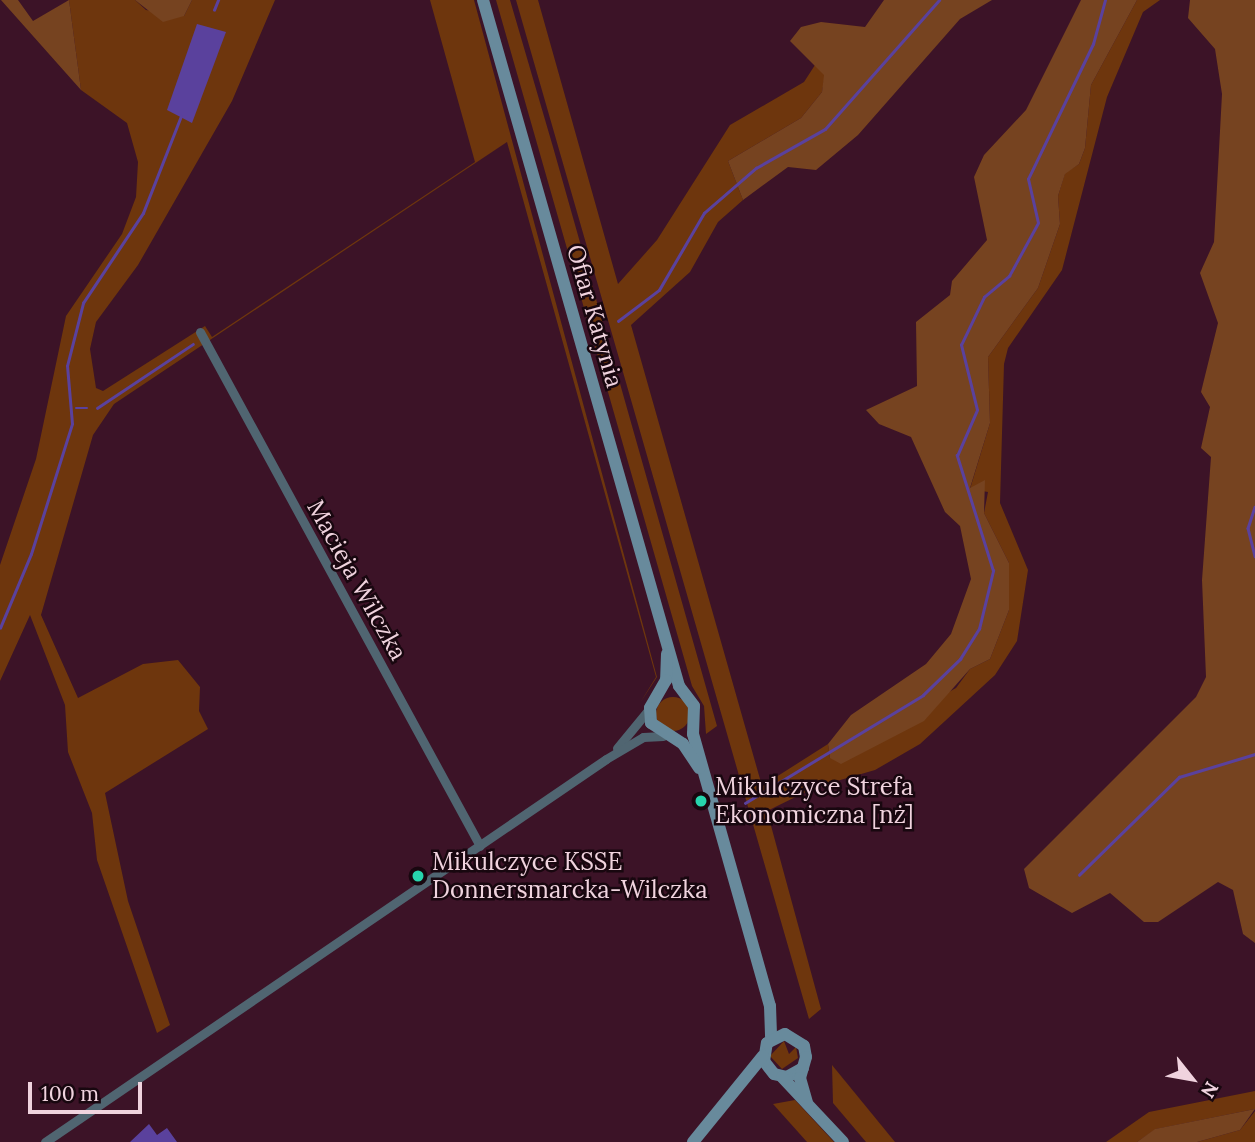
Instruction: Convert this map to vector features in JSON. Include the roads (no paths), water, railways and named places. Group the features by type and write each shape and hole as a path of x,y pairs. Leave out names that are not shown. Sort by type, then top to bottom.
{"street":[{"name":"Ofiar Katynia","path":"483,0 666,644 694,722 706,784 770,1006 771,1039"},
{"name":"Macieja Wilczka","path":"200,332 480,846"},
{"name":"Ofiar Katynia","path":"660,695 666,644"},
{"path":"606,759 660,695 685,695"},
{"name":"Ofiar Katynia","path":"650,708 651,723 667,737 689,750 706,784"},
{"path":"45,1142 606,759 643,737 667,737 694,722"},
{"name":"Ofiar Katynia","path":"770,1006 791,1035"},
{"path":"693,1142 733,1100 763,1056 771,1039 791,1035 804,1045 803,1068 807,1102"},
{"path":"763,1056 843,1142"},
{"path":"733,1100 778,1075 803,1068"}],"waterway":[{"path":"214,10 218,0"},
{"path":"618,321 659,290 704,213 756,168 825,129 939,0"},
{"path":"745,803 923,695 960,659 979,629 993,571 957,456 977,410 961,345 984,297 1009,276 1038,223 1028,179 1093,44 1105,0"},
{"path":"0,628 31,554 72,424 67,366 83,303 143,213 181,116"},
{"path":"97,408 193,344"},
{"path":"76,408 87,408"},
{"path":"1255,507 1248,528 1255,556"},
{"path":"1079,875 1179,777 1255,754"}],"place":[{"name":"Mikulczyce Strefa Ekonomiczna [nż]","path":"701,801"},
{"name":"Mikulczyce KSSE Donnersmarcka-Wilczka","path":"418,876"}]}
